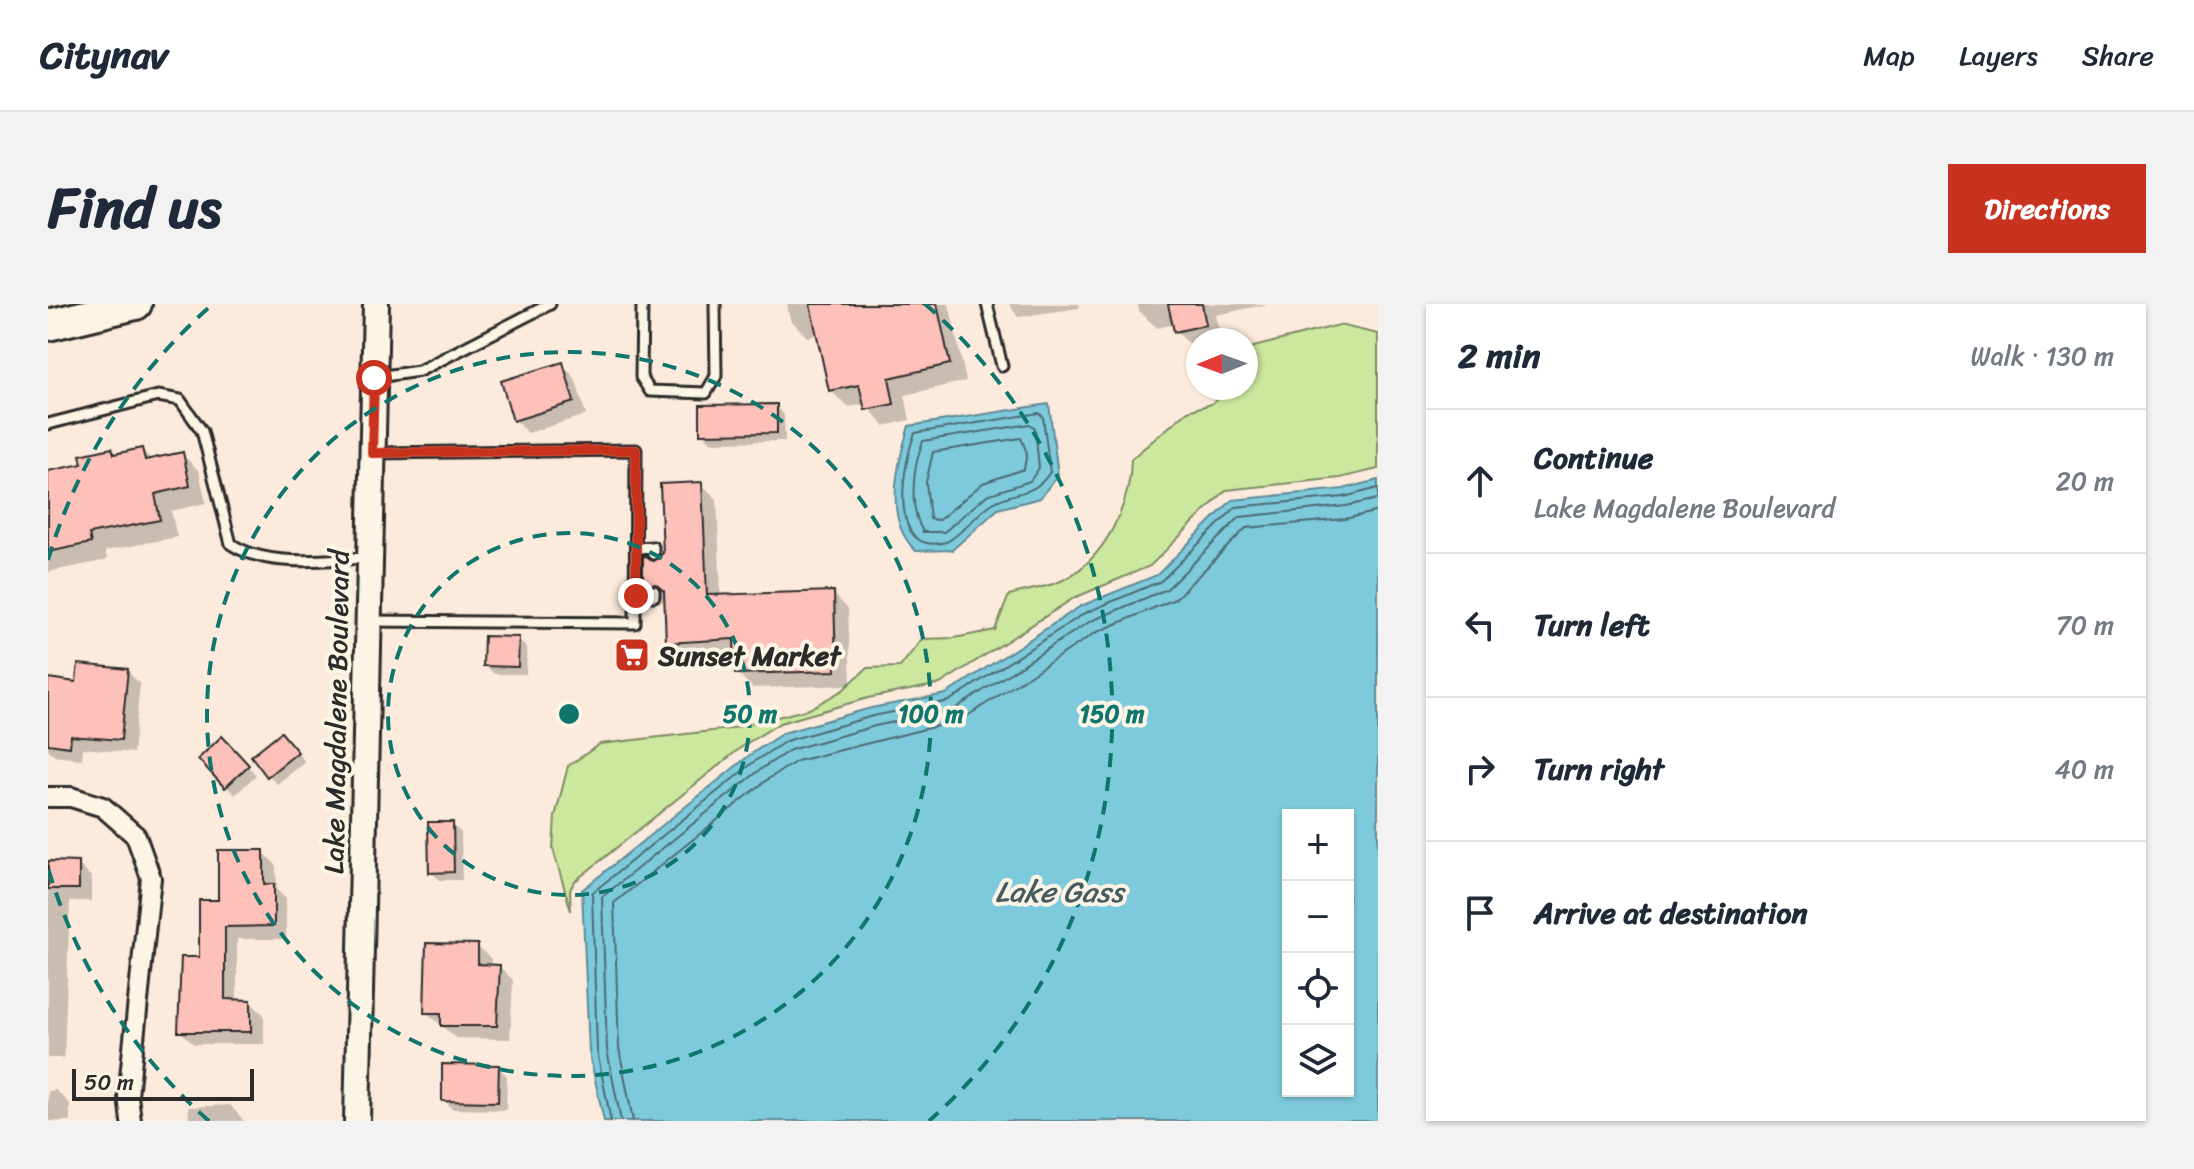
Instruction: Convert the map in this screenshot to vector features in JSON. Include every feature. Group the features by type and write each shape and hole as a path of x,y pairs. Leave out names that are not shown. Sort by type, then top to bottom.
{"main road":[{"path":"48,325 136,304"}],"street":[{"name":"Lake Magdalene Boulevard","path":"357,1121 376,304"},
{"path":"48,797 71,797 103,807 136,836 151,878 128,1096 131,1121"}],"lane":[{"path":"374,378 419,371 550,304"},
{"path":"642,304 641,377 650,391 706,393 716,376 715,304"},
{"path":"987,304 1002,366"},
{"path":"48,424 158,396 180,400 202,431 231,544 249,557 370,558"},
{"path":"369,621 635,623 636,596 636,450 372,453"},
{"path":"636,548 653,547 653,554"},
{"path":"636,596 654,596 654,591"}],"green space":[{"path":"1339,325 1378,334 1378,469 1340,478 1226,490 1150,566 1074,598 940,684 868,698 780,723 744,745 574,882 570,890 571,911 553,849 555,817 568,766 600,744 729,729 809,709 843,690 867,668 900,667 922,639 954,638 995,630 1009,595 1063,580 1078,571 1103,544 1121,512 1131,459 1188,411 1217,400 1258,400 1258,346"}],"water":[{"path":"1049,404 1058,475 1040,498 998,509 952,550 916,551 899,524 896,508 897,475 909,426"},
{"name":"Lake Gass","path":"1378,480 1378,1121 604,1121 589,1052 582,890 751,754 783,733 871,708 946,694 1081,606 1157,575 1232,500 1343,489"}],"building":[{"path":"810,304 937,304 950,364 889,378 894,404 865,410 859,385 829,391"},
{"path":"1168,304 1202,304 1206,325 1174,332"},
{"path":"563,362 574,402 513,421 501,381"},
{"path":"777,404 777,433 700,434 700,405"},
{"path":"112,448 114,454 142,448 145,460 183,452 190,486 155,494 160,520 89,534 91,543 48,552 48,471 82,464 80,455"},
{"path":"702,482 707,595 834,591 836,671 735,674 734,639 666,643 664,591 655,584 643,588 643,555 654,561 663,553 660,484"},
{"path":"484,636 519,637 518,667 483,666"},
{"path":"78,664 128,669 121,740 71,736 70,747 48,744 48,678 76,682"},
{"path":"281,732 298,752 267,777 251,756"},
{"path":"222,736 249,765 225,788 198,759"},
{"path":"428,822 453,822 454,872 429,873"},
{"path":"218,850 264,850 264,884 274,884 274,926 225,927 225,999 251,1000 251,1032 178,1032 181,957 199,957 199,900 218,900"},
{"path":"48,861 79,862 79,889 48,889"},
{"path":"426,943 478,944 478,964 500,965 497,1026 441,1026 441,1013 424,1013"},
{"path":"442,1064 499,1065 498,1102 442,1101"}],"place":[{"name":"Sunset Market","path":"632,655"}],"route":[{"path":"374,378 372,453 636,450 636,596"}]}
